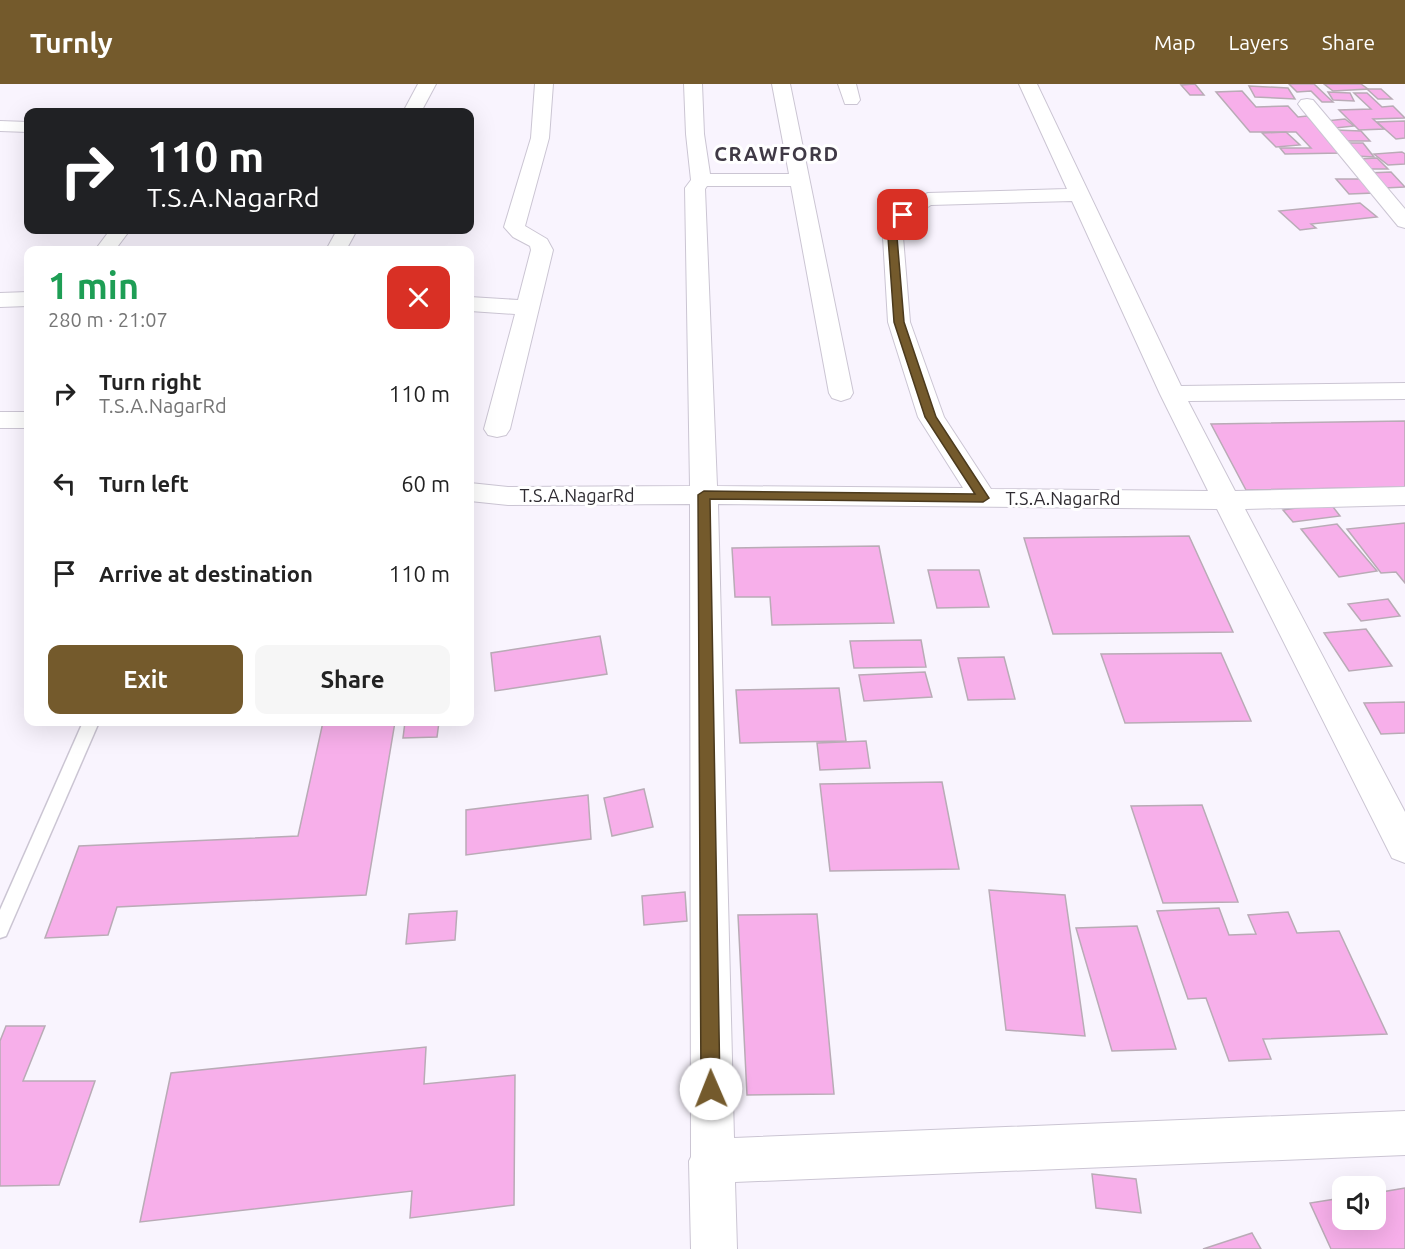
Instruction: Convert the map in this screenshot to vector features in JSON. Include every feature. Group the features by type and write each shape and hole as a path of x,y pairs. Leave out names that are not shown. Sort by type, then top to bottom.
{"street":[{"path":"414,108 427,84"},
{"path":"497,429 542,250 540,243 520,233 514,227 540,138 544,84"},
{"path":"693,84 695,134 701,181"},
{"path":"781,84 841,393"},
{"path":"1028,84 1172,394 1405,847"},
{"path":"1307,104 1405,222"},
{"path":"0,126 24,127"},
{"path":"714,1249 711,1161 704,495 695,188 701,181 714,179 799,180"},
{"path":"983,498 931,417 899,322 894,226 911,204 928,199 1079,195"},
{"path":"0,300 24,299"},
{"path":"474,304 529,308"},
{"path":"1172,394 1405,391"},
{"path":"0,420 24,420"},
{"name":"T.S.A.NagarRd","path":"474,492 508,496 704,495 1228,500 1405,496"},
{"path":"711,1161 1405,1133"}],"lane":[{"path":"0,930 89,726"}],"building":[{"path":"1195,84 1204,95 1190,95 1181,85"},
{"path":"1289,84 1314,84 1333,102 1322,102 1311,91 1297,92"},
{"path":"1324,84 1361,84 1368,89 1333,91"},
{"path":"1249,86 1288,88 1295,99 1255,97"},
{"path":"1367,89 1381,89 1392,99 1378,99"},
{"path":"1242,91 1256,107 1288,106 1298,117 1307,116 1342,153 1285,154 1280,148 1311,148 1296,132 1250,132 1216,92"},
{"path":"1328,92 1350,93 1354,101 1333,100"},
{"path":"1354,93 1367,93 1382,107 1393,106 1405,118 1373,119 1384,129 1359,130 1339,110 1371,109"},
{"path":"1345,119 1354,126 1335,128 1325,121"},
{"path":"1405,121 1405,138 1396,139 1377,122"},
{"path":"1335,130 1361,131 1370,141 1344,141"},
{"path":"1286,132 1300,145 1276,147 1262,133"},
{"path":"1345,143 1363,143 1374,157 1356,156"},
{"path":"1402,152 1405,154 1405,164 1388,165 1374,154"},
{"path":"1377,158 1388,169 1367,169 1357,159"},
{"path":"1391,172 1405,187 1384,188 1368,173"},
{"path":"1336,179 1362,179 1374,193 1349,194"},
{"path":"1360,203 1377,217 1311,224 1316,228 1300,230 1279,211"},
{"path":"1405,421 1405,487 1246,490 1211,424"},
{"path":"1330,503 1340,516 1293,522 1283,510"},
{"path":"1405,523 1405,583 1396,572 1381,573 1347,529"},
{"path":"1337,524 1377,571 1339,577 1301,529"},
{"path":"1189,536 1233,632 1053,634 1024,538"},
{"path":"879,546 894,623 772,625 770,597 735,597 732,548"},
{"path":"928,570 979,570 989,607 937,608"},
{"path":"1388,599 1400,616 1361,621 1348,604"},
{"path":"1366,629 1392,666 1349,671 1324,633"},
{"path":"600,636 607,674 495,691 491,653"},
{"path":"921,640 926,667 854,668 850,641"},
{"path":"1221,653 1251,721 1125,723 1101,654"},
{"path":"1004,657 1015,699 968,700 958,658"},
{"path":"925,672 932,697 864,701 859,675"},
{"path":"839,688 846,741 740,743 736,690"},
{"path":"1405,702 1405,733 1381,734 1364,703"},
{"path":"322,726 394,726 366,895 117,907 108,935 45,938 79,846 298,836"},
{"path":"404,726 438,726 437,737 403,738"},
{"path":"866,741 870,768 820,770 817,743"},
{"path":"942,782 959,869 830,871 820,784"},
{"path":"644,789 653,827 612,836 604,798"},
{"path":"588,795 591,839 466,855 466,810"},
{"path":"1202,805 1238,902 1163,903 1131,806"},
{"path":"989,890 1065,895 1085,1036 1006,1030"},
{"path":"685,892 687,921 644,925 642,896"},
{"path":"1219,908 1229,935 1256,934 1248,915 1288,912 1297,933 1339,931 1387,1034 1263,1039 1271,1059 1229,1061 1206,998 1188,999 1157,911"},
{"path":"457,911 455,940 406,944 409,914"},
{"path":"817,914 834,1094 747,1095 738,915"},
{"path":"1137,926 1176,1049 1112,1051 1076,928"},
{"path":"6,1026 45,1026 23,1081 95,1081 59,1185 0,1186 0,1041"},
{"path":"426,1047 424,1084 515,1075 514,1205 410,1218 412,1191 140,1222 171,1073"},
{"path":"1092,1174 1136,1179 1141,1213 1096,1208"},
{"path":"1405,1188 1405,1249 1331,1249 1310,1203 1332,1200 1332,1230 1386,1230 1386,1191"},
{"path":"1252,1233 1261,1249 1203,1249"}],"district":[{"name":"CRAWFORD","path":"777,154"}],"route":[{"path":"711,1089 704,495 983,498 931,417 899,322 893,237 894,226 903,215"}]}
